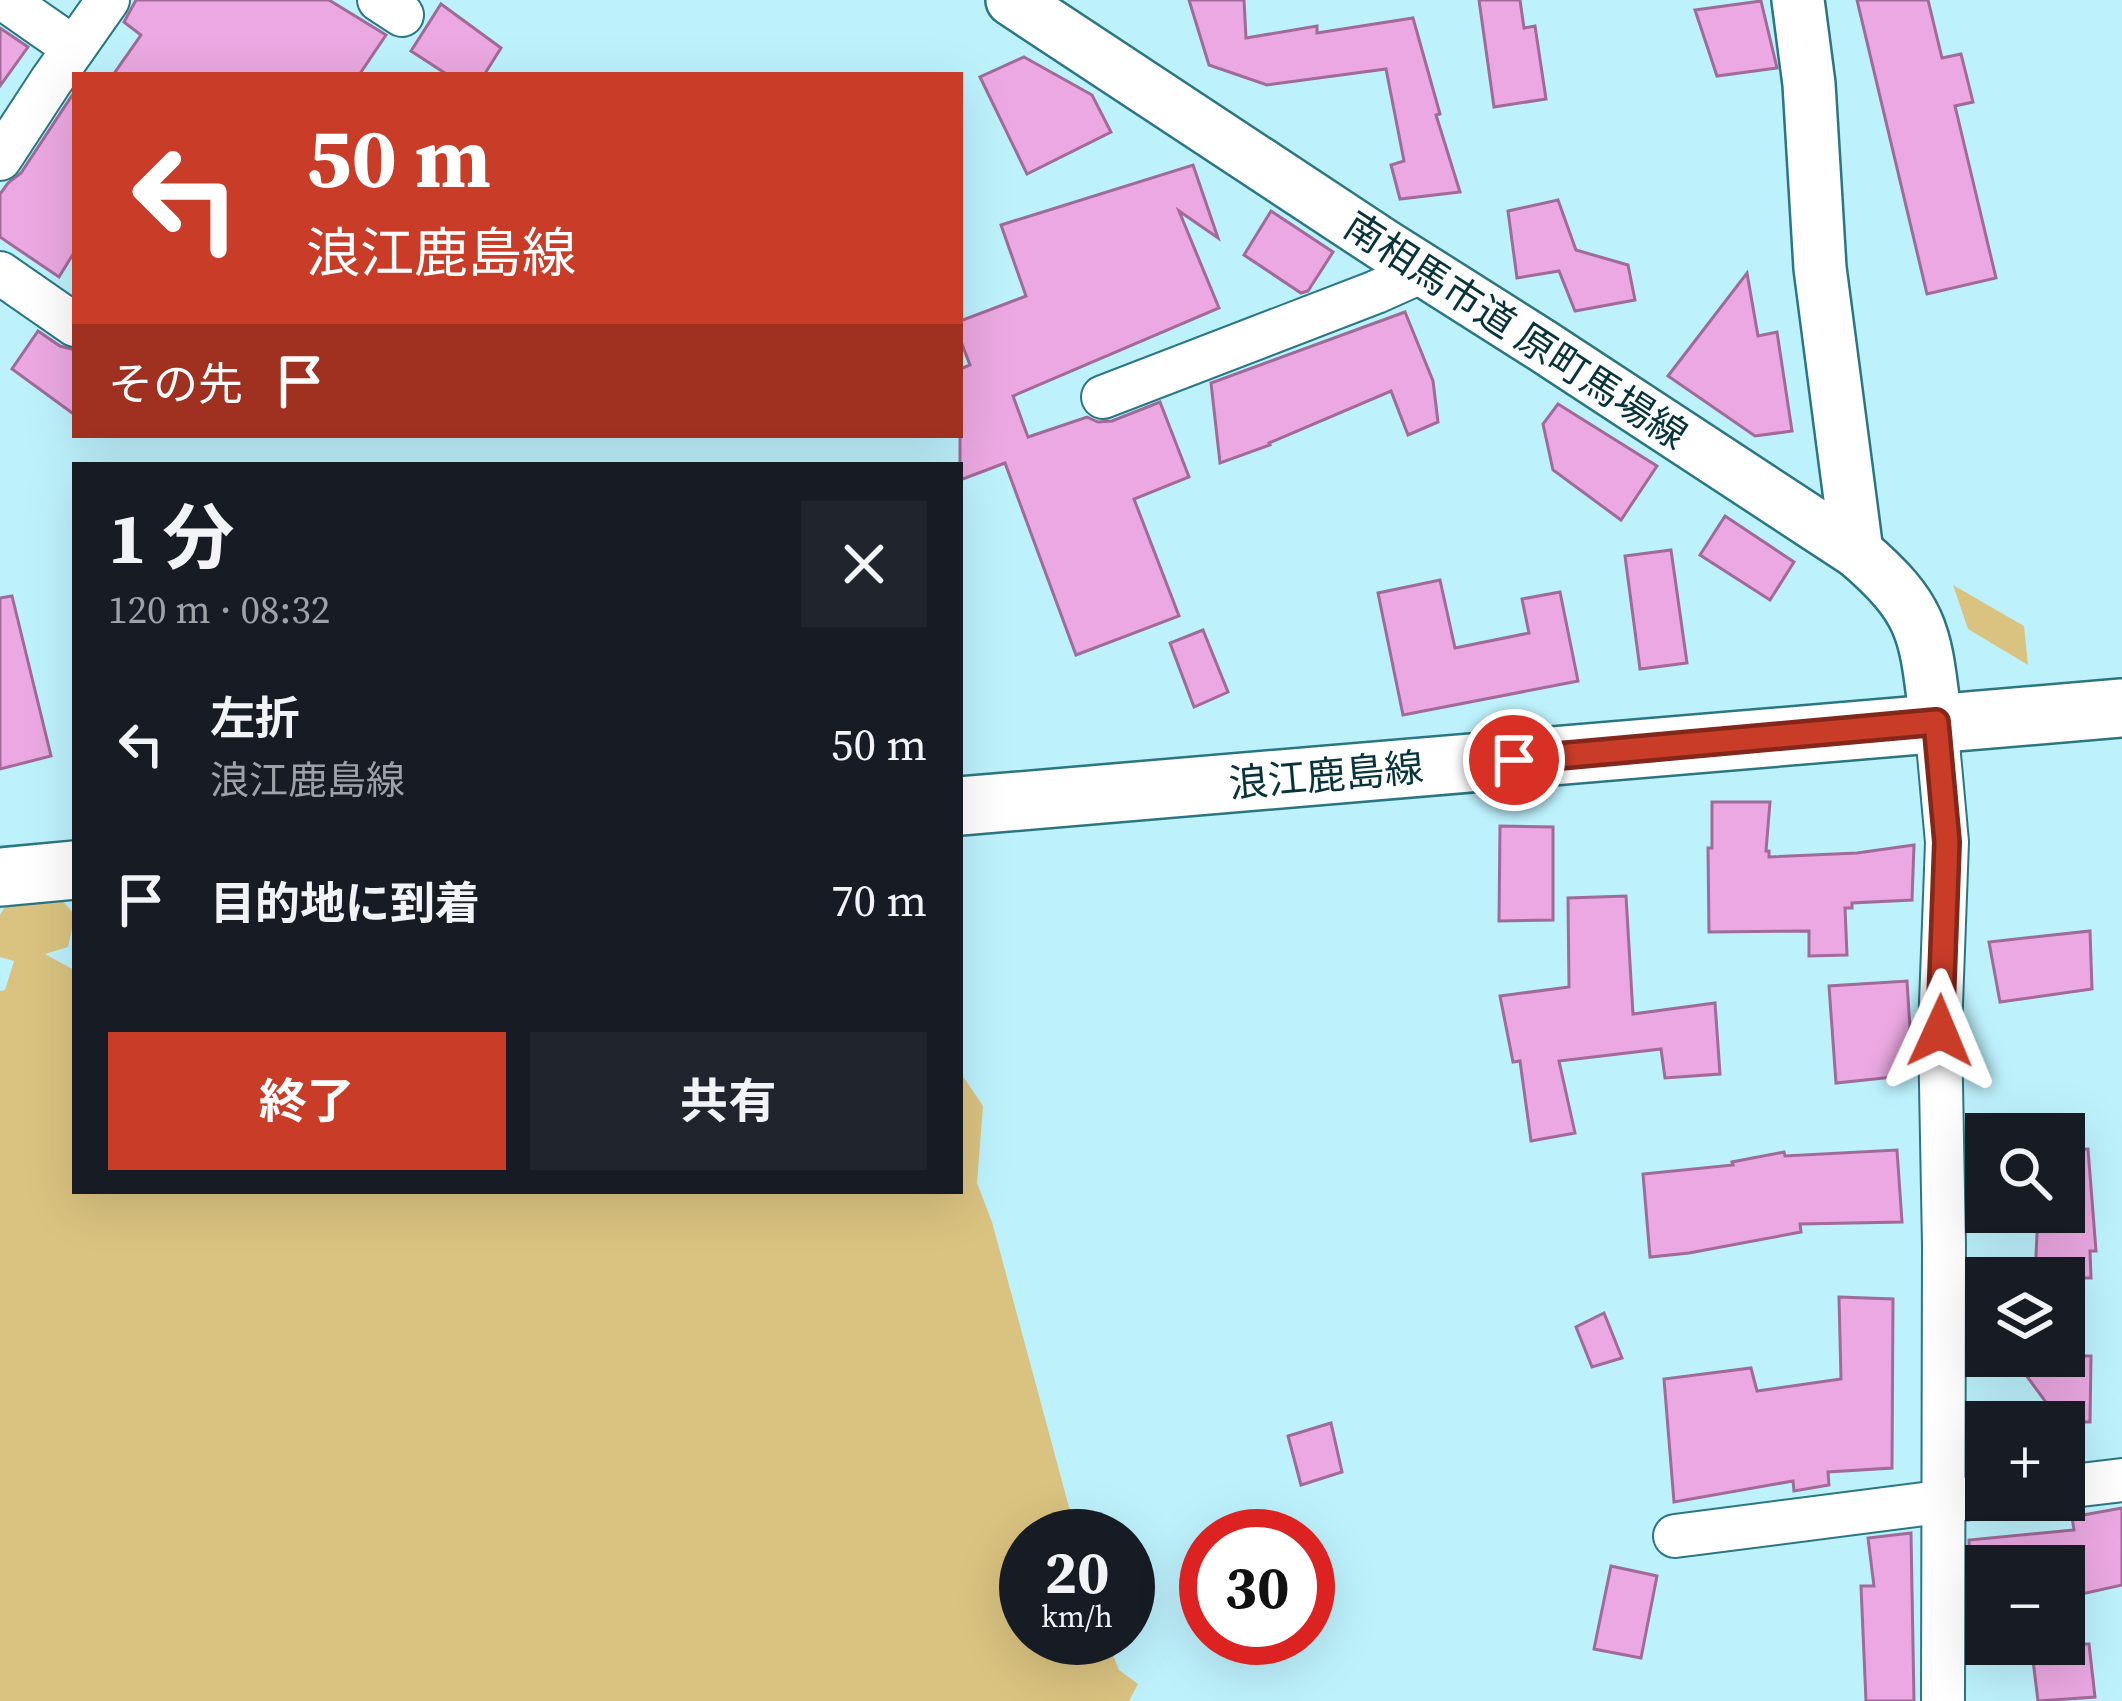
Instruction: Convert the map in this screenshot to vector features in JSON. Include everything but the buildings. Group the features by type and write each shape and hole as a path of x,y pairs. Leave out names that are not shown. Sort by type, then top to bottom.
{"main road":[{"name":"浪江鹿島線","path":"963,806 2122,708"},
{"path":"0,877 72,870"}],"street":[{"path":"5,0 73,62"},
{"path":"0,159 50,80 73,62 108,0"},
{"name":"南相馬市道 原町馬場線","path":"1012,0 1857,552 1911,608 1926,641 1936,722"},
{"path":"1798,0 1809,84 1820,268 1857,552"},
{"path":"1103,397 1425,270"},
{"path":"0,273 72,323"},
{"path":"1936,722 1947,842 1940,1018 1943,1701"},
{"path":"2085,1484 2122,1480"},
{"path":"1675,1536 1965,1498"}],"shaded area":[{"path":"1953,585 2024,626 2028,665 1968,629"},
{"path":"16,888 51,888 72,912 68,947 45,954 72,969 72,1194 963,1194 963,1076 983,1106 977,1183 992,1222 1070,1509 999,1509 999,1665 1117,1665 1138,1684 1129,1701 0,1701 0,991 5,990 14,961 0,957 0,915"}],"route":[{"path":"1514,760 1936,722 1947,842 1940,1031"}]}
